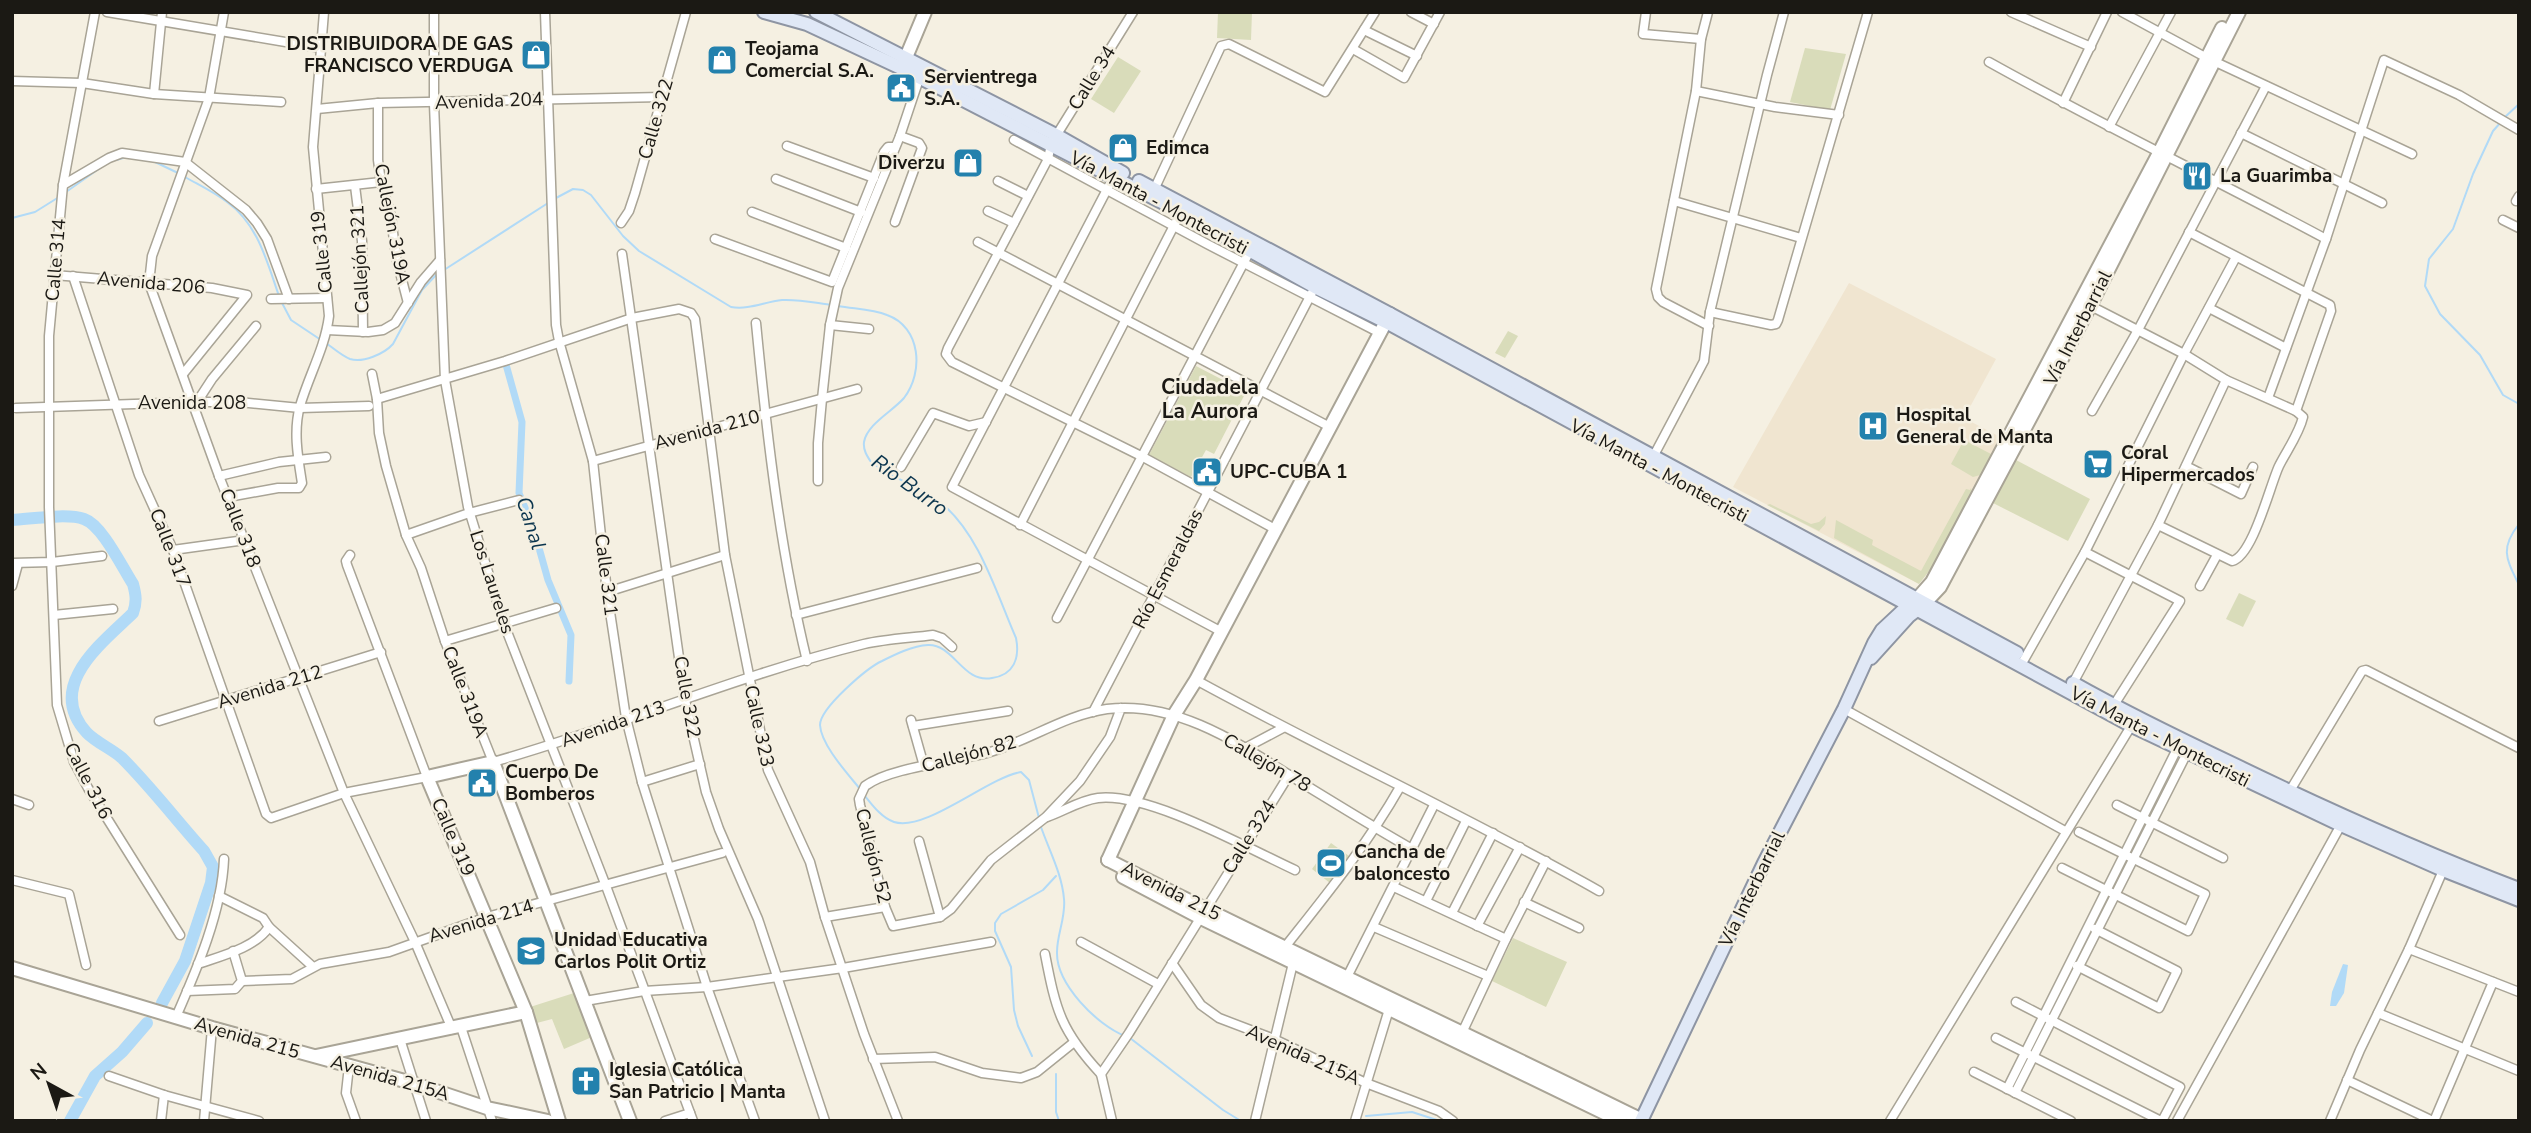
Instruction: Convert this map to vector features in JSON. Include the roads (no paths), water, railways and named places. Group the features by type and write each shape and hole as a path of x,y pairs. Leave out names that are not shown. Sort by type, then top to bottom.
{"main road":[{"name":"Vía Manta - Montecristi","path":"764,12 807,24 921,72 1183,208 1250,252 1651,461 2134,722 2288,796 2519,900"},
{"path":"816,12 903,63"},
{"name":"Vía Manta - Montecristi","path":"1651,461 1885,594 1916,604"},
{"path":"1882,630 1887,609 1885,594"},
{"name":"Vía Interbarrial","path":"1641,1120 1764,863 1844,709 1874,643 1882,630 1916,604"},
{"name":"Vía Interbarrial","path":"1868,660 1916,604"},
{"name":"Vía Manta - Montecristi","path":"2445,866 2519,889"}],"street":[{"name":"Calle 314","path":"49,526 49,336 54,275 63,185 95,12"},
{"path":"107,12 162,16 321,48"},
{"path":"149,283 152,257 209,99 224,12"},
{"name":"Calle 319","path":"228,497 301,486 296,432 300,408 327,333 327,298 313,147 324,12"},
{"name":"Los Laureles","path":"434,12 434,104 445,380 469,513 504,624 606,886 691,1117"},
{"name":"Calle 321","path":"545,12 555,304 559,341 593,461 607,592 626,718 668,868 755,1121"},
{"name":"Calle 322","path":"621,223 629,211 635,193 687,12"},
{"path":"903,63 925,12"},
{"name":"Calle 34","path":"1053,139 1133,12"},
{"path":"1153,193 1221,46 1229,44 1325,92 1375,12"},
{"path":"1411,12 1434,24"},
{"path":"1353,49 1401,78 1407,76 1440,12"},
{"path":"1646,12 1643,34 1701,39"},
{"path":"1708,12 1701,39 1696,91 1657,289 1658,297 1663,302 1709,326"},
{"path":"1651,461 1704,361 1710,312 1784,12"},
{"path":"1710,312 1776,324 1868,12"},
{"path":"2011,12 2091,47"},
{"path":"2063,103 2107,12"},
{"path":"2122,12 2211,60 2412,154"},
{"path":"2109,127 2171,12"},
{"name":"Vía Interbarrial","path":"2211,60 2231,12"},
{"name":"Vía Interbarrial","path":"1916,604 1940,587 1987,489 2211,60 2239,12"},
{"path":"154,94 162,16"},
{"path":"1364,30 1417,56"},
{"path":"2268,398 2326,239 2384,60 2459,95 2519,130"},
{"path":"1989,62 2326,239"},
{"path":"818,481 822,399 838,288 900,136 921,72"},
{"path":"12,81 82,83 154,94 281,102"},
{"path":"2092,411 2138,330 2266,86"},
{"path":"1696,91 1839,116"},
{"name":"Avenida 204","path":"317,109 378,103 434,104 549,98 662,97"},
{"name":"Callejón 319A","path":"378,103 378,160 381,182 391,216 396,257 408,303"},
{"path":"2241,133 2382,203"},
{"path":"895,222 922,148 919,143 900,136"},
{"path":"1053,139 1048,159 946,354 952,362 1143,457 1275,529"},
{"path":"1014,140 1174,226 1250,252 1057,618"},
{"path":"787,146 874,178"},
{"path":"715,239 830,282 834,279 884,152 888,147 895,147"},
{"path":"63,185 122,153 184,164 246,210 257,223 267,239 286,299"},
{"path":"1115,174 952,487 1222,632"},
{"path":"776,179 861,212"},
{"path":"999,181 1028,196"},
{"path":"316,188 381,182"},
{"name":"Callejón 321","path":"355,186 362,241 363,332"},
{"path":"1674,201 1801,238"},
{"path":"1020,525 1183,208"},
{"path":"988,211 1014,223"},
{"path":"752,212 846,248"},
{"path":"2503,220 2519,228"},
{"path":"2189,232 2326,302 2331,311 2296,411"},
{"path":"978,242 1330,427"},
{"name":"Calle 322","path":"622,254 685,699 700,764 713,815 754,908 825,1121"},
{"path":"2023,662 2085,552 2236,257"},
{"path":"327,333 383,330 395,323 421,282 440,263"},
{"name":"Avenida 206","path":"54,275 212,288 247,295 183,374"},
{"name":"Calle 317","path":"73,276 139,475 173,550 266,814 271,818"},
{"name":"Calle 318","path":"149,283 195,402 219,476 344,793 457,1028 492,1121"},
{"name":"Río Esmeraldas","path":"1093,712 1315,287"},
{"path":"271,299 327,298"},
{"path":"2086,303 2184,354 2226,380 2301,414 2302,421 2278,468 2270,497 2243,555 2232,561 2158,525"},
{"path":"2209,308 2286,348"},
{"name":"Calle 323","path":"632,318 673,309 691,313 698,326 708,430 725,555 768,770 810,862 825,917 873,1059 898,1121"},
{"path":"377,399 505,361 632,318"},
{"path":"756,323 784,555 807,661"},
{"path":"1135,800 1174,715 1222,632 1385,323"},
{"path":"831,325 869,328"},
{"path":"195,402 256,326"},
{"name":"Calle 319A","path":"372,374 379,433 406,535 421,568 445,641 630,1121"},
{"path":"2071,687 2158,525 2226,380"},
{"name":"Avenida 210","path":"593,461 857,389"},
{"name":"Avenida 208","path":"16,408 195,402 239,402 300,408 369,406"},
{"path":"901,467 933,413 969,426 986,422"},
{"path":"219,476 279,462 326,457"},
{"path":"2186,466 2241,494 2253,467"},
{"path":"406,535 469,513 519,500"},
{"name":"Calle 316","path":"49,526 57,705 74,762 180,935"},
{"path":"173,550 245,540"},
{"path":"2085,552 2180,601 2111,710"},
{"name":"Calle 319","path":"350,555 346,561 347,565 428,777 526,1012 559,1121"},
{"path":"607,592 725,555"},
{"path":"2200,586 2217,555"},
{"path":"12,586 15,563 102,556"},
{"path":"796,615 976,568"},
{"path":"445,641 556,608"},
{"path":"54,615 113,609"},
{"name":"Avenida 213","path":"271,818 344,793 428,777 552,746 626,718 865,644 933,635 942,638 952,647"},
{"name":"Avenida 212","path":"159,721 381,652"},
{"path":"2288,796 2361,671 2366,670 2519,748"},
{"path":"1196,680 1283,728 1520,847 1599,891"},
{"path":"919,841 940,917 951,909 991,860 1046,817 1093,764 1110,737 1121,708"},
{"name":"Callejón 78","path":"1071,717 1121,708 1174,715 1247,747 1412,849"},
{"path":"1844,709 2065,831"},
{"path":"924,766 912,723 1008,711"},
{"name":"Callejón 82","path":"864,786 882,777 1007,746 1071,717"},
{"path":"1890,1121 2134,722"},
{"path":"1247,747 1283,728"},
{"path":"2011,1091 2098,931 2124,855 2158,786 2185,746"},
{"path":"2049,1018 2089,926 2134,860 2168,791 2185,746"},
{"path":"642,782 700,764"},
{"name":"Calle 324","path":"1101,1074 1289,775"},
{"name":"Callejón 52","path":"864,786 859,799 885,907 893,926 940,917"},
{"path":"2158,786 2168,791"},
{"path":"1285,947 1353,863 1400,787"},
{"path":"1046,817 1091,799 1104,797 1135,800 1212,830 1295,870"},
{"path":"12,799 29,805"},
{"name":"Avenida 215","path":"1135,800 1108,860 1112,870 1641,1120"},
{"path":"1348,977 1434,805"},
{"path":"2117,805 2223,858"},
{"path":"1426,901 1466,821"},
{"path":"2177,1121 2343,821"},
{"path":"2062,869 2188,931 2205,894 2079,832"},
{"path":"1452,913 1493,833"},
{"path":"1477,926 1520,847"},
{"name":"Avenida 214","path":"187,991 235,989 242,981 292,979 313,966 389,952 487,917 722,852"},
{"path":"176,1017 198,964 219,896 224,859"},
{"path":"1461,1036 1546,861"},
{"path":"2330,1121 2445,866"},
{"path":"12,880 69,894 86,965"},
{"path":"1394,887 1506,939"},
{"path":"219,896 263,918 269,927 313,966"},
{"path":"1524,902 1580,928"},
{"path":"825,917 885,907"},
{"name":"Avenida 215","path":"1201,913 1285,947 1295,958 1348,977 1391,1003"},
{"path":"2071,963 2159,1008 2176,971 2089,926"},
{"path":"198,964 233,951 265,933 269,927"},
{"path":"1374,927 1488,976"},
{"path":"584,1001 644,991 707,986 843,968 990,942"},
{"path":"1080,942 1158,984"},
{"path":"2409,949 2519,992"},
{"path":"233,951 242,981"},
{"path":"1045,954 1051,988 1062,1023 1073,1043 1101,1074 1112,1121"},
{"path":"1255,1121 1295,958"},
{"name":"Avenida 215A","path":"1172,963 1200,1005 1210,1013 1274,1039 1366,1083 1439,1111 1453,1121"},
{"name":"Avenida 215","path":"12,968 313,1056 526,1012"},
{"path":"2347,1080 2434,1121 2493,982"},
{"path":"1996,1038 2162,1121 2180,1087 2016,1002"},
{"path":"1355,1121 1391,1003"},
{"path":"2378,1013 2519,1071"},
{"path":"204,1121 212,1028"},
{"name":"Avenida 215","path":"1461,1036 1621,1121"},
{"path":"400,1039 426,1121"},
{"path":"873,1059 935,1057 982,1073 1021,1078 1037,1072 1073,1043"},
{"name":"Avenida 215A","path":"313,1056 412,1083 487,1108 548,1121"},
{"path":"349,1066 346,1093 356,1121"},
{"path":"1974,1072 2071,1121"},
{"path":"110,1076 164,1095 259,1121"},
{"path":"161,1121 164,1095"},
{"path":"665,1121 691,1117"}],"water":[{"path":"2343,964 2348,965 2344,993 2336,1006 2330,1006 2332,992"}],"waterway":[{"path":"2505,117 2519,104"},
{"path":"2501,122 2493,131 2473,174 2453,229 2429,259 2425,286 2440,314 2480,355 2503,395 2519,404"},
{"path":"116,160 127,157"},
{"path":"153,161 180,174"},
{"path":"66,192 107,163"},
{"path":"185,177 222,198 247,221 260,244 279,296"},
{"name":"Rio Burro","path":"556,198 573,189 583,190 591,195 623,236 639,251 731,307 788,300 833,305"},
{"path":"12,218 35,212 59,197"},
{"name":"Rio Burro","path":"444,270 548,203"},
{"name":"Rio Burro","path":"326,343 344,356 355,360 367,359 384,351 393,344 422,290 436,275"},
{"path":"281,301 291,320 321,340"},
{"name":"Rio Burro","path":"838,306 887,315 907,329 913,340 916,351 915,376 904,398 870,429 864,442 865,450 871,462 941,503 966,531 986,566 1017,645 1014,664 1000,676 982,678 973,675 945,651 928,645 898,653 882,661 845,689 828,709 820,725 830,750 860,789"},
{"name":"Canal","path":"505,361 522,422 519,493 534,530 548,580 571,635 569,681"},
{"path":"12,520 59,516 84,519 105,538 133,584 136,598 133,613 93,652 82,667 74,682 72,699 75,716 87,733 133,769 204,851 213,867 211,883 185,961 162,1003"},
{"path":"2519,524 2507,548 2508,561 2519,585"},
{"name":"Rio Burro","path":"865,796 886,818 907,823 939,812 1007,776 1021,772 1029,780 1039,818"},
{"path":"1041,827 1063,890 1064,912 1057,952 1063,977 1091,1013 1102,1023 1125,1036"},
{"path":"1032,1056 1018,1026 1011,967 995,931 995,923 1001,914 1043,890 1056,876"},
{"path":"70,1121 95,1076 122,1052 147,1023"},
{"path":"1130,1038 1241,1121"},
{"path":"1056,1074 1056,1112 1059,1121"},
{"path":"1366,1116 1412,1112 1440,1121"},
{"path":"1336,1121 1344,1120"}],"place":[{"name":"DISTRIBUIDORA DE GAS FRANCISCO VERDUGA","path":"536,55"},
{"name":"Teojama Comercial S.A.","path":"722,60"},
{"name":"Servientrega S.A.","path":"901,88"},
{"name":"Edimca","path":"1123,148"},
{"name":"Diverzu","path":"968,163"},
{"name":"La Guarimba","path":"2197,176"},
{"name":"Hospital General de Manta","path":"1873,426"},
{"name":"Coral Hipermercados","path":"2098,464"},
{"name":"UPC-CUBA 1","path":"1207,472"},
{"name":"Cuerpo De Bomberos","path":"482,783"},
{"name":"Cancha de baloncesto","path":"1331,863"},
{"name":"Unidad Educativa Carlos Polit Ortiz","path":"531,951"},
{"name":"Iglesia Católica San Patricio | Manta","path":"586,1081"}],"district":[{"name":"Ciudadela La Aurora","path":"1210,399"}]}
